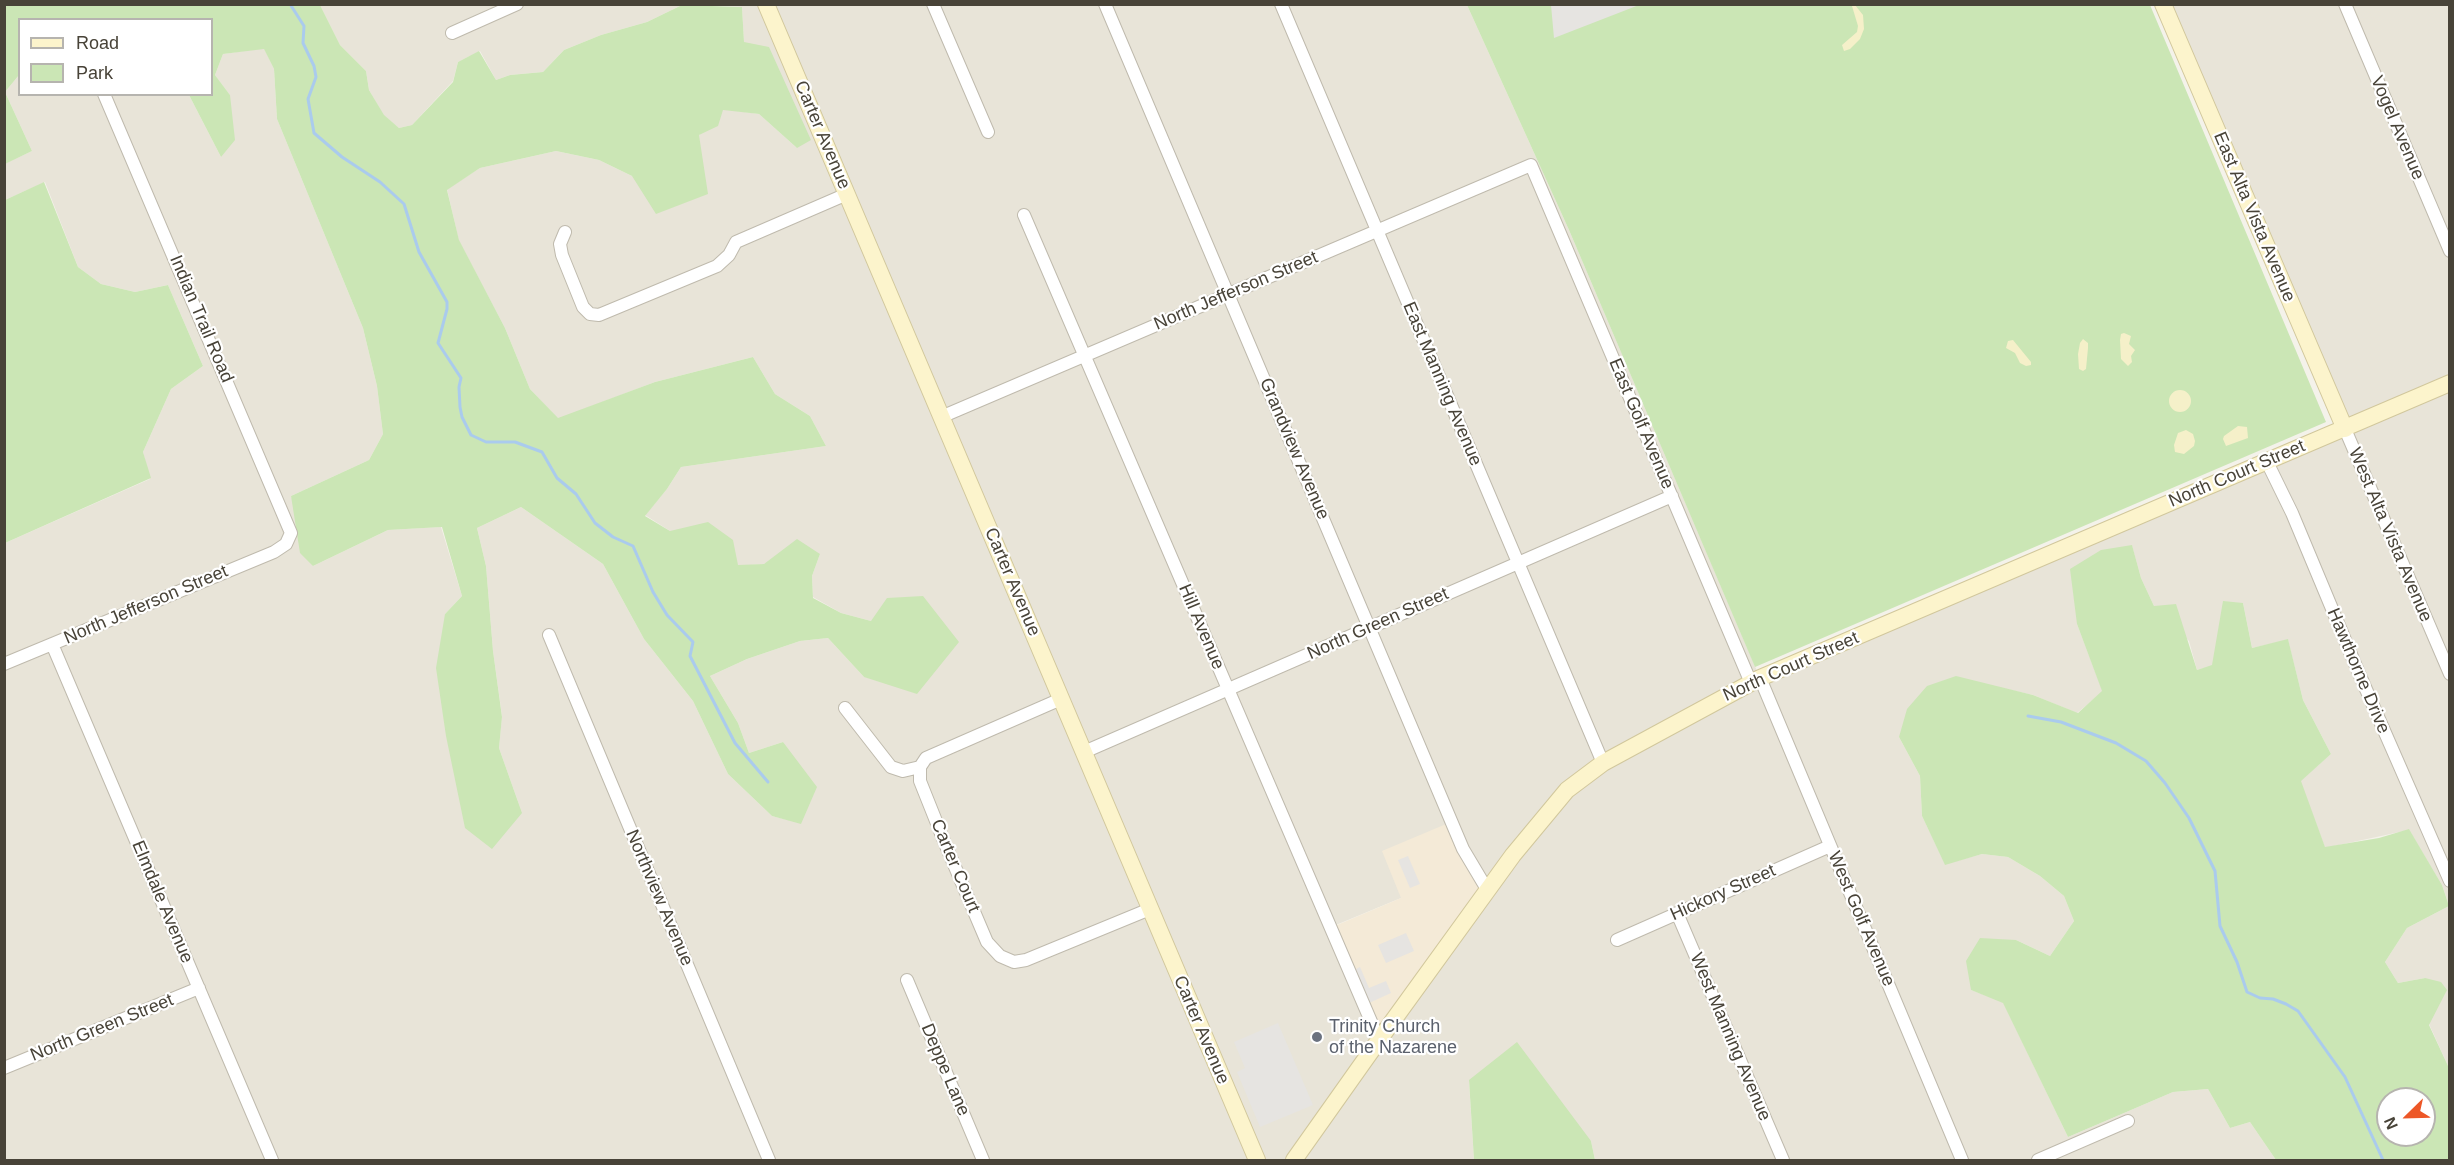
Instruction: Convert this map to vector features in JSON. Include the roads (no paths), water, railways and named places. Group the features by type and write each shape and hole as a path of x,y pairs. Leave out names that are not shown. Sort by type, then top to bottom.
{"main road":[{"name":"Carter Avenue","path":"766,4 1257,1161"},
{"name":"East Alta Vista Avenue","path":"2163,4 2345,429"},
{"name":"North Court Street","path":"1294,1161 1378,1040 1513,855 1553,805 1581,778 1603,763 1755,680 2450,383"}],"street":[{"path":"452,33 517,4"},
{"path":"933,4 988,132"},
{"name":"Grandview Avenue","path":"1105,4 1463,849 1488,891"},
{"name":"East Manning Avenue","path":"1281,4 1603,763"},
{"name":"Vogel Avenue","path":"2345,4 2450,251"},
{"name":"Indian Trail Road","path":"105,96 285,514 291,533 286,544"},
{"name":"North Jefferson Street","path":"941,417 1531,165"},
{"name":"East Golf Avenue","path":"1531,165 1672,496 1755,680"},
{"path":"565,232 560,244 562,255 583,307 590,314 599,315 717,266 729,255 736,242 847,194"},
{"name":"Hill Avenue","path":"1024,214 1378,1040"},
{"name":"West Alta Vista Avenue","path":"2345,429 2450,674"},
{"name":"Hawthorne Drive","path":"2267,462 2292,513 2450,881"},
{"name":"North Green Street","path":"1084,753 1672,496"},
{"name":"North Jefferson Street","path":"4,664 274,552 286,544"},
{"name":"Northview Avenue","path":"549,635 769,1161"},
{"name":"Elmdale Avenue","path":"52,644 272,1161"},
{"name":"West Golf Avenue","path":"1755,680 1830,846 1962,1161"},
{"path":"846,708 891,767 903,771 920,767 926,758 1061,699"},
{"name":"Carter Court","path":"920,767 920,780 944,841 987,942 1000,956 1014,962 1026,960 1150,909"},
{"name":"Hickory Street","path":"1617,940 1830,846"},
{"name":"West Manning Avenue","path":"1677,913 1783,1161"},
{"name":"Deppe Lane","path":"907,980 983,1161"},
{"name":"North Green Street","path":"4,1068 199,988"},
{"path":"2038,1161 2128,1121"}],"waterway":[{"path":"290,4 304,26 303,43 314,66 316,77 308,99 314,133 342,157 380,182 404,204 419,252 447,302 438,343 461,378 460,407 471,435 486,442 515,442 542,452 557,478 576,494 595,523 613,537 633,546 653,592 667,615 693,642 690,656 735,743 768,782"},
{"path":"2028,716 2061,722 2116,743 2146,761 2165,783 2189,818 2215,871 2220,926 2237,962 2247,992 2260,998 2273,999 2298,1011 2345,1077 2383,1160"}],"place":[{"name":"Trinity Church of the Nazarene","path":"1317,1037"}]}
